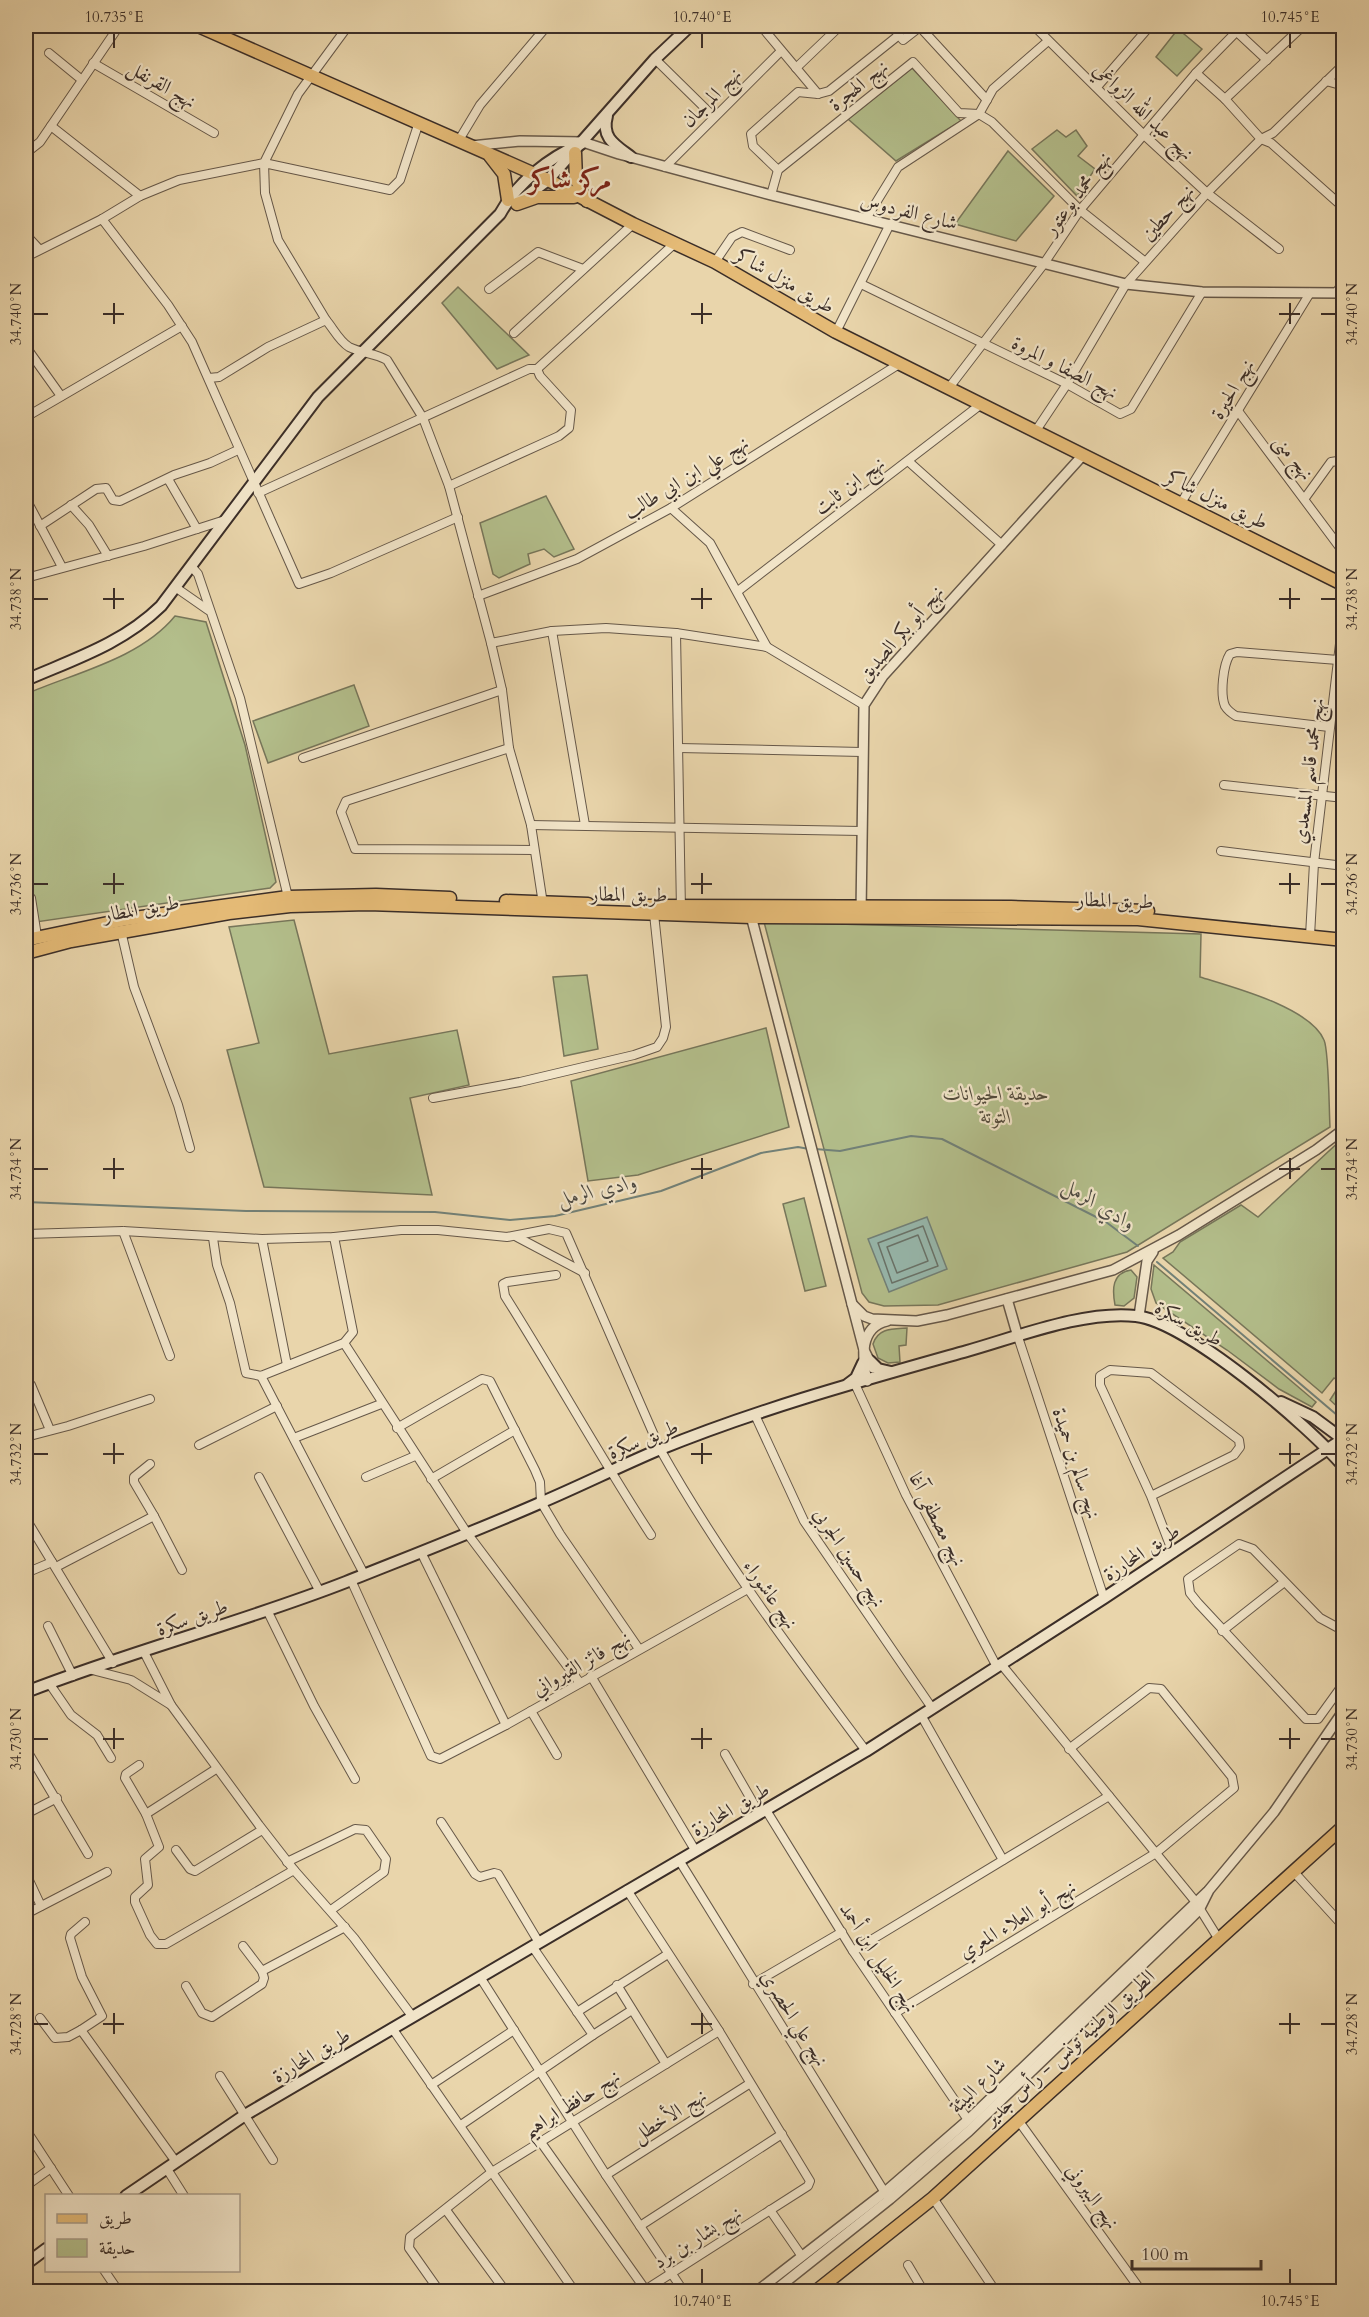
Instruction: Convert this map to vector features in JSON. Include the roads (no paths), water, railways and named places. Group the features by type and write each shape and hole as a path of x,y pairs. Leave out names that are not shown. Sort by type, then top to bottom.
{"main road":[{"name":"طريق منزل شاكر","path":"198,26 548,180 633,224 715,262 836,332 948,389 1344,585"},
{"path":"512,202 548,180 655,60 690,26"},
{"path":"608,112 605,134 610,142 631,157"},
{"path":"29,678 111,644 132,631 161,606 226,520 256,488 318,398 512,202 534,174 567,150 579,146"},
{"path":"512,202 551,196 585,200 576,179 579,146"},
{"path":"487,153 504,174 512,202"},
{"name":"طريق المطار","path":"26,953 38,940 127,919 288,897 376,895 654,914 681,911"},
{"name":"طريق المطار","path":"38,940 121,931 229,913 290,906 368,904 750,912 1106,909 1311,932 1344,932"},
{"name":"طريق المطار","path":"1311,932 1344,940"},
{"name":"طريق سكرة","path":"26,1692 320,1592 542,1502 660,1449 755,1415 838,1388 1093,1318 1139,1316 1156,1322 1191,1340 1272,1398"},
{"path":"838,1388 856,1378 867,1362 886,1372 904,1371"},
{"path":"1272,1398 1313,1417 1343,1440"},
{"path":"1272,1398 1329,1450 1344,1467"},
{"name":"طريق المحارزة","path":"129,2194 245,2115 866,1751 1104,1598 1343,1440"},
{"name":"الطريق الوطنية تونس - رأس جدير","path":"815,2292 933,2198 1344,1826"},
{"path":"26,2264 45,2250"}],"street":[{"path":"26,153 34,149 51,126 119,26"},
{"path":"348,26 298,94 264,163 265,193 278,240 326,320 343,343 387,360 423,418 449,486 491,642 502,690 508,748 531,825 544,907"},
{"path":"459,140 480,105 547,26"},
{"path":"761,26 818,94"},
{"path":"796,68 840,26"},
{"path":"892,26 903,40 920,26 987,100"},
{"path":"1097,87 1150,26"},
{"path":"1225,99 1302,26"},
{"name":"نهج عبد الله الزواغي","path":"1038,27 1048,41 1207,193 1279,249"},
{"path":"1239,29 1267,60"},
{"name":"نهج محمد بوعتور","path":"948,389 1044,265 1080,210 1196,73 1239,29"},
{"path":"771,195 778,170 753,146 751,134 798,92 818,94 829,91 899,35"},
{"path":"866,219 898,167 979,114 993,89 1048,41"},
{"name":"نهج المرجان","path":"665,167 713,116 781,51"},
{"path":"49,53 82,80"},
{"path":"655,60 713,116"},
{"name":"نهج الهجرة","path":"778,170 913,62 959,113 979,114 992,122 1080,210 1144,261"},
{"name":"نهج القرنفل","path":"93,63 214,133"},
{"name":"نهج حطين","path":"1035,432 1067,384 1126,284 1144,261 1207,193 1344,64"},
{"path":"1196,73 1225,99 1262,139 1271,143 1344,208"},
{"path":"1326,81 1344,86"},
{"path":"26,257 102,219 140,196 179,180 264,163 394,189 400,180 419,122"},
{"path":"51,126 140,196"},
{"name":"شارع الفردوس","path":"471,146 520,141 579,146 631,157 771,195 1126,284 1202,292 1340,293"},
{"path":"102,219 182,326 209,378 295,580 302,584 458,517"},
{"path":"514,333 633,224"},
{"path":"836,332 890,225"},
{"path":"715,262 732,237 742,232 790,250"},
{"path":"26,235 39,249"},
{"path":"256,488 423,418 502,380 529,369 537,369 674,244"},
{"path":"489,289 538,252 584,269"},
{"path":"1340,293 1344,281"},
{"name":"نهج الصفا و المروة","path":"861,284 1067,384 1120,414 1131,409 1202,292"},
{"name":"نهج الحيرة","path":"1180,503 1310,293"},
{"path":"209,378 219,377 268,347 326,320"},
{"path":"26,417 182,326"},
{"path":"26,347 61,396"},
{"name":"نهج علي ابن ابي طالب","path":"478,596 577,559 671,508 899,364"},
{"path":"449,486 559,436 569,428 571,410 540,376 537,369"},
{"name":"نهج ابن ثابت","path":"738,591 980,405"},
{"name":"نهج منى","path":"1238,411 1344,553"},
{"path":"40,526 101,488 106,488 116,502 120,501 168,478 238,450"},
{"name":"نهج أبو بكر الصديق","path":"861,912 864,705 883,676 1083,455"},
{"path":"1305,498 1331,462 1344,460"},
{"path":"908,461 1002,545"},
{"path":"168,478 196,529"},
{"path":"26,499 62,567"},
{"path":"71,505 89,525 108,556"},
{"path":"671,508 684,522 705,536 738,591 767,647"},
{"path":"26,578 226,520"},
{"path":"191,566 198,574 207,610 240,698 288,897"},
{"path":"175,587 207,610"},
{"name":"نهج محمد قاسم المسعدي","path":"1311,932 1314,863 1344,610"},
{"path":"491,642 552,631 606,628 676,633 767,647 864,705"},
{"path":"552,631 585,825"},
{"path":"676,633 681,911"},
{"path":"1329,727 1236,716 1228,711 1224,702 1225,666 1230,654 1237,652 1338,660"},
{"path":"26,665 29,678"},
{"path":"303,758 502,690"},
{"path":"508,748 346,801 341,812 355,849 534,850"},
{"path":"679,748 862,752"},
{"path":"1224,785 1344,798"},
{"path":"531,825 861,831"},
{"path":"1221,851 1344,866"},
{"path":"26,893 31,898 38,940"},
{"path":"750,912 872,1379"},
{"path":"433,1098 520,1082 657,1047 666,1027 654,914"},
{"path":"121,931 130,973 178,1105 190,1148"},
{"path":"852,1304 864,1316 890,1321 917,1321 1008,1299 1128,1264 1341,1129"},
{"name":"نهج عاشوراء","path":"517,1237 549,1229 566,1233 660,1449 746,1590 866,1751"},
{"path":"26,1234 123,1231 213,1238 262,1239 334,1237 401,1230 517,1237 585,1274"},
{"path":"123,1231 170,1356"},
{"path":"213,1238 217,1265 230,1303 246,1373 261,1376 344,1343 352,1332 334,1237"},
{"path":"262,1239 287,1365"},
{"path":"1139,1316 1147,1261 1155,1249"},
{"path":"1128,1264 1137,1267 1144,1276"},
{"path":"556,1275 507,1282 503,1284 503,1290 610,1472 651,1535"},
{"path":"1008,1299 1018,1337"},
{"path":"864,1350 869,1333 874,1327 890,1321"},
{"name":"نهج سالم بن حميدة","path":"1018,1337 1104,1598"},
{"path":"344,1343 381,1404 467,1533 580,1683"},
{"path":"1151,1496 1234,1455 1240,1447 1239,1440 1151,1373 1110,1370 1100,1376 1100,1385 1151,1496 1173,1553"},
{"path":"261,1376 364,1574"},
{"path":"397,1428 486,1378 540,1482 542,1502 560,1534 639,1649"},
{"path":"26,1379 31,1385 50,1430"},
{"name":"نهج مصطفى آغا","path":"855,1384 906,1495 999,1665 1156,1853 1197,1906 1218,1938"},
{"path":"26,1437 150,1399"},
{"path":"294,1438 381,1404"},
{"path":"199,1445 277,1406"},
{"name":"نهج حسين الجربي","path":"755,1415 804,1521 932,1708"},
{"path":"431,1479 515,1430"},
{"path":"366,1477 415,1456"},
{"path":"150,1464 134,1477 134,1482 182,1570"},
{"path":"259,1478 320,1592"},
{"path":"26,1573 54,1564 154,1515"},
{"path":"26,1519 113,1663"},
{"path":"1344,1630 1320,1618 1252,1549 1241,1543 1190,1576 1187,1583 1190,1593 1222,1631 1306,1719 1318,1719 1344,1683"},
{"path":"422,1552 506,1725"},
{"name":"نهج فائز القيرواني","path":"351,1580 431,1756 440,1759 506,1725 746,1590"},
{"path":"1222,1631 1283,1583"},
{"path":"267,1610 314,1706 356,1779"},
{"path":"48,1626 73,1676"},
{"path":"144,1652 171,1705 216,1769 287,1862 345,1927 412,2016"},
{"path":"92,1670 131,1680 171,1705"},
{"path":"591,1676 695,1850"},
{"path":"49,1683 71,1715 97,1735 111,1758"},
{"name":"نهج أبو العلاء المعري","path":"895,2013 1156,1853 1234,1788 1232,1777 1161,1689 1149,1688 1069,1749"},
{"name":"شارع البيئة","path":"773,2292 999,2103 1197,1906 1274,1812 1344,1710"},
{"path":"531,1711 557,1755"},
{"path":"921,1715 1003,1860"},
{"path":"26,1749 88,1854"},
{"name":"نهج الخليل ابن أحمد","path":"725,1754 853,1951 968,2120"},
{"path":"139,1765 126,1774 125,1778 146,1814 159,1847 145,1859 148,1885 135,1897 135,1902 150,1935 157,1944 166,1944 294,1870"},
{"path":"146,1814 216,1769"},
{"path":"853,1951 1109,1796"},
{"path":"26,1814 57,1798"},
{"path":"441,1822 475,1874 480,1877 498,1874 535,1943 593,2036"},
{"path":"287,1862 355,1829 366,1830 386,1859 384,1872 331,1910"},
{"path":"176,1850 190,1869 195,1871 262,1830"},
{"name":"نهج علي الحصري","path":"679,1860 753,1984 887,2196"},
{"path":"1293,1871 1344,1927"},
{"path":"26,1914 107,1872"},
{"path":"26,1874 41,1905"},
{"path":"627,1890 719,2031 749,2084 782,2134 640,2226"},
{"name":"شارع البيئة","path":"756,2292 801,2255 887,2196 1197,1906"},
{"path":"40,2018 55,2038 68,2037 102,2016 85,1985 70,1938 71,1934 85,1922"},
{"path":"262,1971 345,1927"},
{"path":"753,1984 842,1932"},
{"path":"186,1986 202,2013 212,2017 262,1984 264,1978 262,1971 243,1946"},
{"path":"577,2012 669,1953"},
{"path":"480,1977 606,2175 684,2292"},
{"path":"617,1985 666,2064"},
{"path":"461,2125 633,2010"},
{"path":"392,2028 575,2292"},
{"path":"81,2030 176,2162"},
{"path":"430,2085 514,2030"},
{"name":"نهج حافظ ابراهيم","path":"440,2292 408,2242 410,2237 492,2172 719,2031"},
{"path":"220,2076 273,2160"},
{"name":"نهج الأخطل","path":"606,2175 749,2084"},
{"name":"نهج البيروني","path":"1018,2120 1142,2292"},
{"path":"26,2130 68,2194"},
{"name":"نهج بشار بن برد","path":"644,2290 808,2186 810,2181 782,2134"},
{"path":"540,2141 644,2290"},
{"path":"26,2186 51,2168"},
{"path":"167,2169 183,2194"},
{"path":"933,2198 996,2292"},
{"path":"446,2210 506,2292"},
{"path":"770,2210 801,2255"},
{"path":"908,2265 924,2292"},
{"path":"105,2272 119,2292"}],"water":[{"path":"927,1217 947,1269 889,1292 868,1239"}],"waterway":[{"name":"وادي الرمل","path":"815,1149 840,1151 911,1136 942,1139 1106,1222 1138,1246"},
{"name":"وادي الرمل","path":"26,1202 246,1211 435,1212 510,1220 555,1216 661,1191 761,1153 798,1147 809,1149"},
{"name":"وادي الرمل","path":"1157,1262 1344,1421"}],"district":[{"name":"مركز شاكر","path":"570,179"}],"park label":[{"name":"حديقة الحيوانات التوتة","path":"996,1104"}]}
